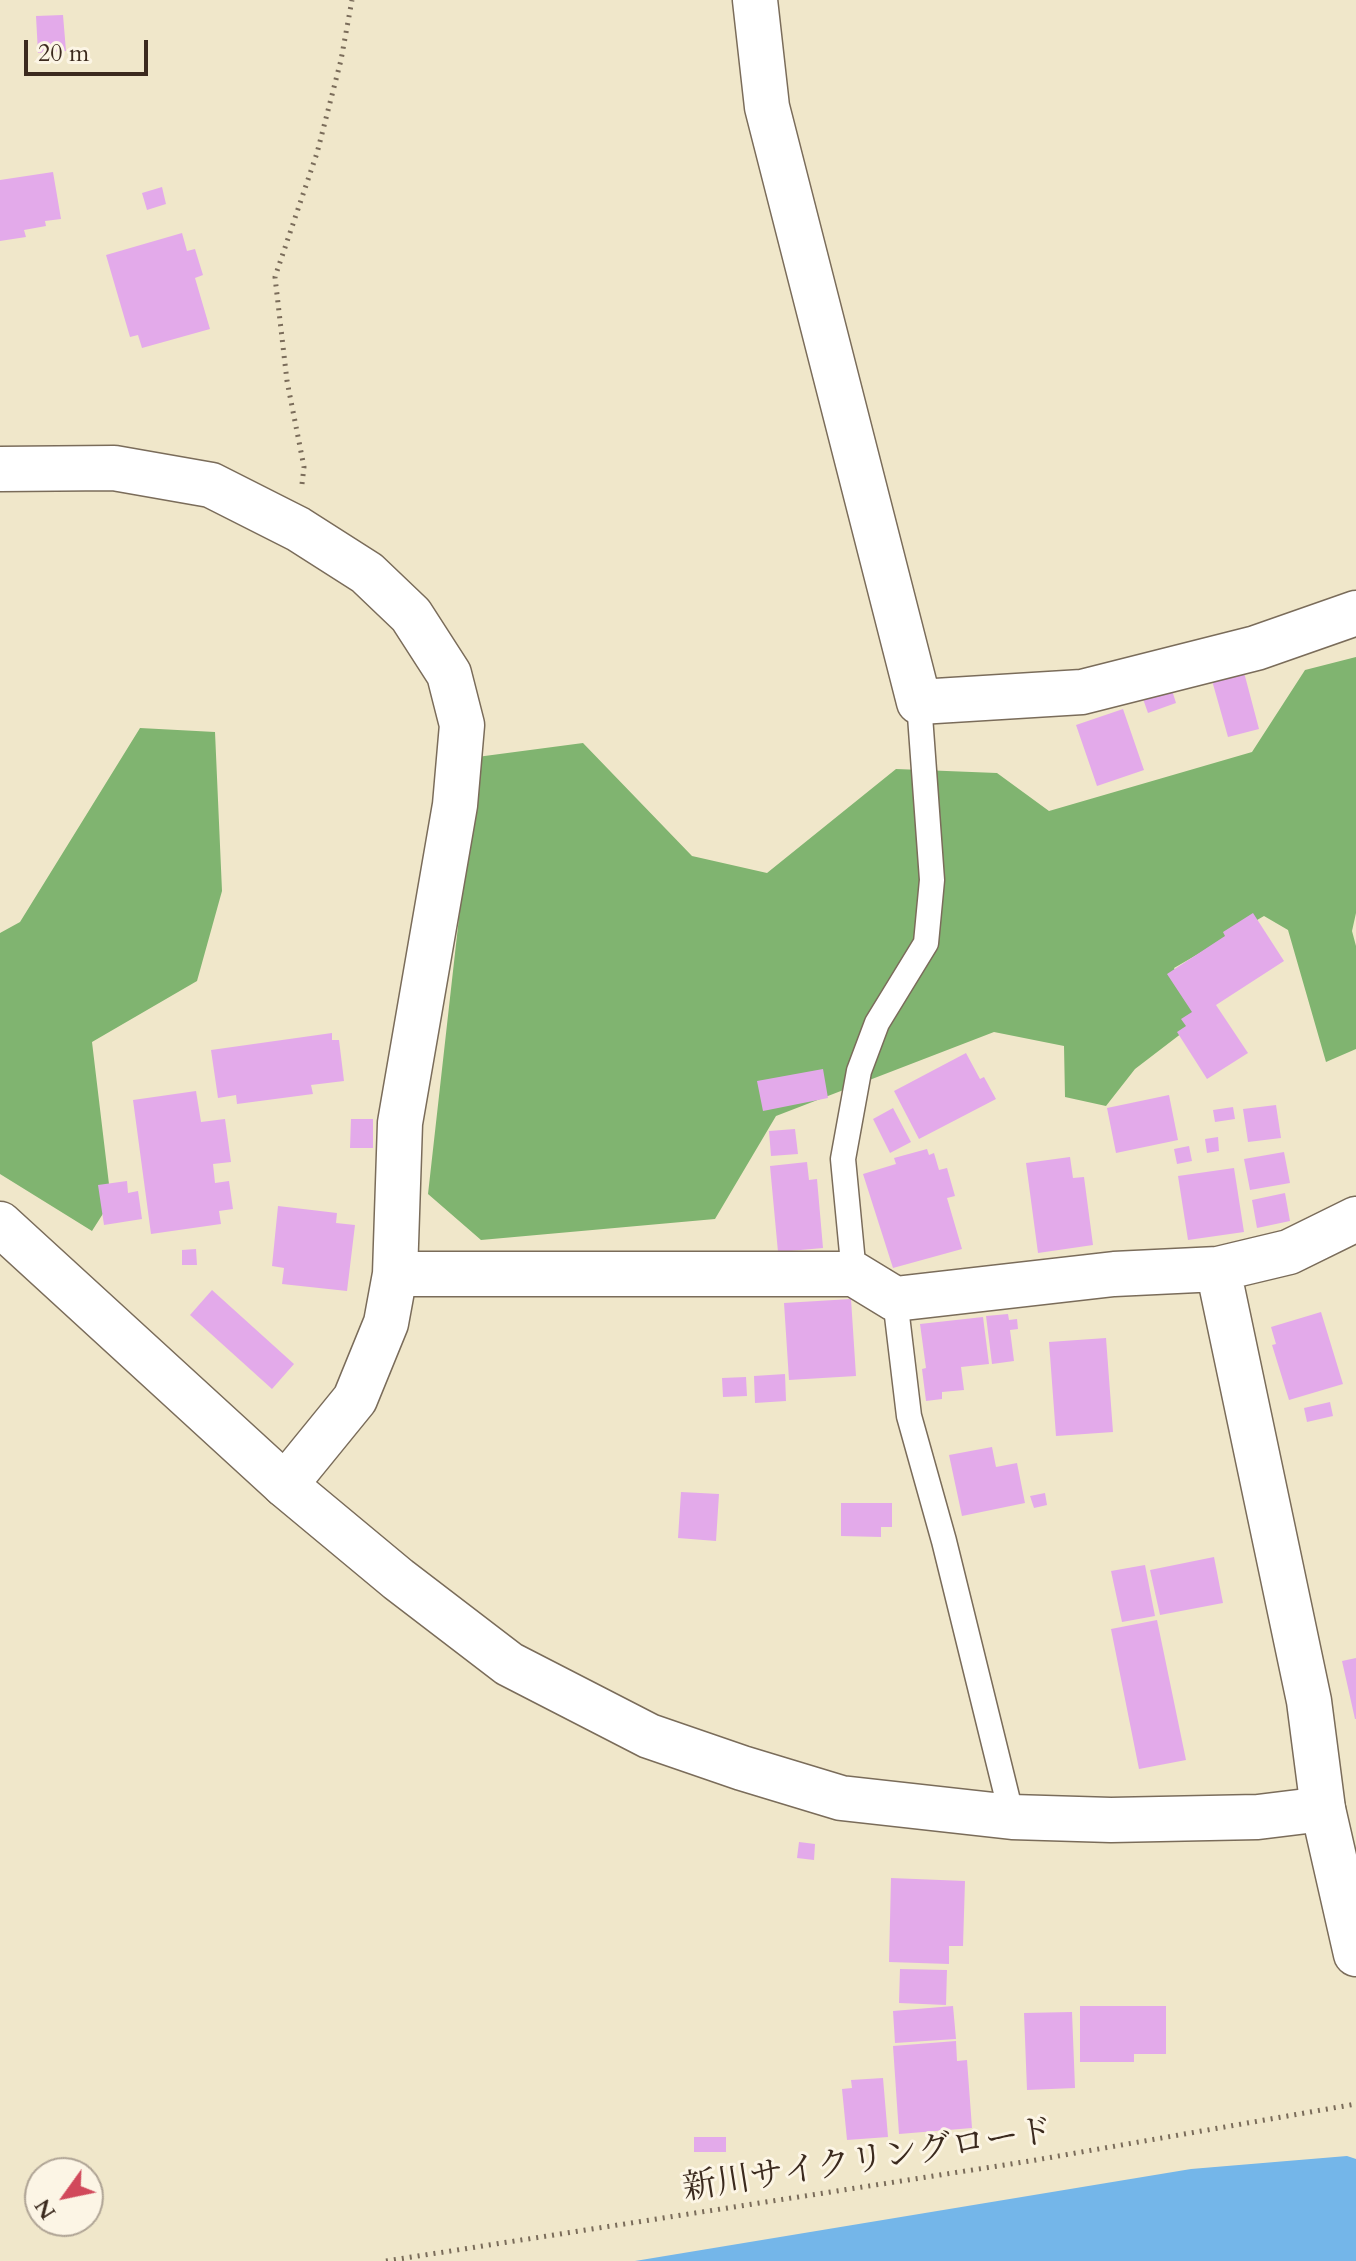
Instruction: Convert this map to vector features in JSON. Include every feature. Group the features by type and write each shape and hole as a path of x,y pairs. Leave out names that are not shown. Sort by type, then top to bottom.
{"street":[{"path":"755,0 767,107 919,702 1082,692 1256,648 1356,613"},
{"path":"0,469 114,468 211,485 298,529 367,573 411,615 449,674 462,725 455,805 400,1123 395,1274 386,1323 355,1399 285,1485"},
{"path":"395,1274 854,1274 895,1299 1114,1274 1218,1269 1289,1252 1356,1219"},
{"path":"0,1224 285,1485 398,1579 509,1664 649,1736 841,1798 1012,1817 1111,1820 1258,1817 1323,1809"},
{"path":"1218,1269 1309,1701 1323,1809 1356,1954"}],"lane":[{"path":"854,1274 843,1159 859,1071 877,1023 926,943 932,880 919,702"},
{"path":"895,1299 909,1416 944,1541 1012,1817"}],"path":[{"path":"298,529 304,467 287,381 275,277 317,153 341,60 352,0"},
{"name":"新川サイクリングロード","path":"386,2261 1030,2161 1356,2104"}],"green space":[{"path":"1356,657 1356,913 1352,931 1356,946 1356,1049 1326,1062 1288,930 1264,916 1174,968 1199,1020 1135,1069 1106,1106 1065,1097 1064,1046 994,1032 776,1116 715,1219 481,1240 428,1194 477,757 583,743 692,856 767,873 896,769 997,773 1049,811 1252,752 1305,670"},
{"path":"140,728 215,732 222,891 197,981 92,1042 111,1201 92,1231 0,1174 0,933 20,922"}],"water":[{"path":"1347,2156 1356,2159 1356,2261 635,2261 1191,2169"}],"building":[{"path":"63,15 66,51 38,53 36,16"},
{"path":"53,172 61,219 45,221 46,226 24,230 26,237 0,241 0,180"},
{"path":"162,187 166,204 147,210 142,193"},
{"path":"182,233 187,251 195,249 203,275 195,278 210,329 142,348 138,335 130,337 106,255"},
{"path":"1241,661 1259,729 1228,737 1209,670"},
{"path":"1171,687 1176,703 1148,713 1142,696"},
{"path":"1123,709 1144,770 1097,786 1076,725"},
{"path":"1253,913 1284,961 1216,1005 1248,1053 1207,1079 1177,1032 1186,1026 1181,1019 1192,1012 1167,974 1225,936 1223,932"},
{"path":"332,1033 332,1040 339,1040 344,1081 311,1085 313,1094 237,1104 236,1095 218,1098 211,1050"},
{"path":"966,1053 980,1079 984,1077 996,1099 919,1139 894,1091"},
{"path":"823,1069 828,1098 763,1111 757,1081"},
{"path":"196,1091 201,1122 225,1119 231,1162 213,1164 215,1183 229,1181 233,1209 219,1211 221,1224 151,1234 133,1100"},
{"path":"1169,1095 1178,1140 1116,1153 1107,1108"},
{"path":"1276,1105 1281,1138 1248,1142 1243,1109"},
{"path":"1233,1107 1235,1119 1215,1122 1213,1110"},
{"path":"893,1108 911,1142 890,1153 873,1119"},
{"path":"351,1119 373,1119 373,1148 350,1148"},
{"path":"795,1129 798,1154 771,1156 769,1131"},
{"path":"1218,1137 1219,1151 1207,1153 1205,1139"},
{"path":"1189,1146 1192,1161 1177,1164 1174,1149"},
{"path":"927,1149 929,1155 934,1153 939,1170 947,1168 955,1196 947,1198 962,1249 893,1268 863,1174 896,1164 894,1158"},
{"path":"1284,1152 1290,1183 1250,1190 1244,1159"},
{"path":"1070,1157 1073,1178 1084,1177 1093,1245 1038,1253 1026,1163"},
{"path":"807,1162 809,1180 817,1179 823,1248 778,1252 770,1166"},
{"path":"1234,1168 1244,1232 1188,1240 1178,1176"},
{"path":"127,1181 128,1193 138,1191 142,1219 104,1225 98,1185"},
{"path":"1285,1193 1290,1221 1257,1228 1252,1200"},
{"path":"278,1206 337,1213 336,1223 355,1225 347,1291 282,1284 284,1268 272,1266"},
{"path":"196,1249 197,1265 182,1265 182,1250"},
{"path":"212,1290 294,1364 272,1389 190,1315"},
{"path":"851,1299 856,1376 789,1380 784,1303"},
{"path":"1321,1312 1343,1384 1289,1400 1272,1345 1276,1344 1271,1327"},
{"path":"1008,1314 1009,1320 1017,1319 1018,1329 1010,1330 1014,1361 992,1364 986,1316"},
{"path":"983,1317 989,1364 961,1367 964,1390 942,1392 942,1399 926,1401 922,1369 926,1368 920,1324"},
{"path":"1106,1338 1113,1432 1056,1436 1049,1342"},
{"path":"785,1374 786,1401 755,1403 754,1376"},
{"path":"746,1377 747,1396 723,1397 722,1378"},
{"path":"1330,1402 1333,1416 1307,1422 1304,1408"},
{"path":"992,1447 996,1467 1017,1463 1025,1503 962,1516 949,1455"},
{"path":"681,1492 719,1494 716,1541 678,1538"},
{"path":"1045,1493 1047,1505 1034,1508 1030,1496"},
{"path":"841,1503 892,1503 892,1527 881,1527 881,1537 841,1536"},
{"path":"1214,1557 1223,1603 1160,1615 1150,1570"},
{"path":"1145,1565 1155,1616 1122,1622 1111,1571"},
{"path":"1157,1620 1186,1760 1139,1769 1111,1629"},
{"path":"1356,1658 1356,1719 1355,1719 1342,1661"},
{"path":"799,1842 815,1844 814,1860 797,1858"},
{"path":"891,1878 965,1881 963,1946 949,1946 949,1964 889,1962"},
{"path":"900,1969 947,1970 946,2005 899,2003"},
{"path":"953,2006 956,2039 895,2043 893,2011"},
{"path":"1080,2006 1166,2006 1166,2054 1134,2054 1134,2062 1080,2062"},
{"path":"1072,2012 1075,2088 1027,2090 1024,2013"},
{"path":"956,2041 957,2061 967,2060 972,2128 899,2134 893,2046"},
{"path":"883,2078 888,2137 847,2140 842,2089 852,2088 851,2080"},
{"path":"694,2137 726,2137 726,2152 694,2152"}]}
